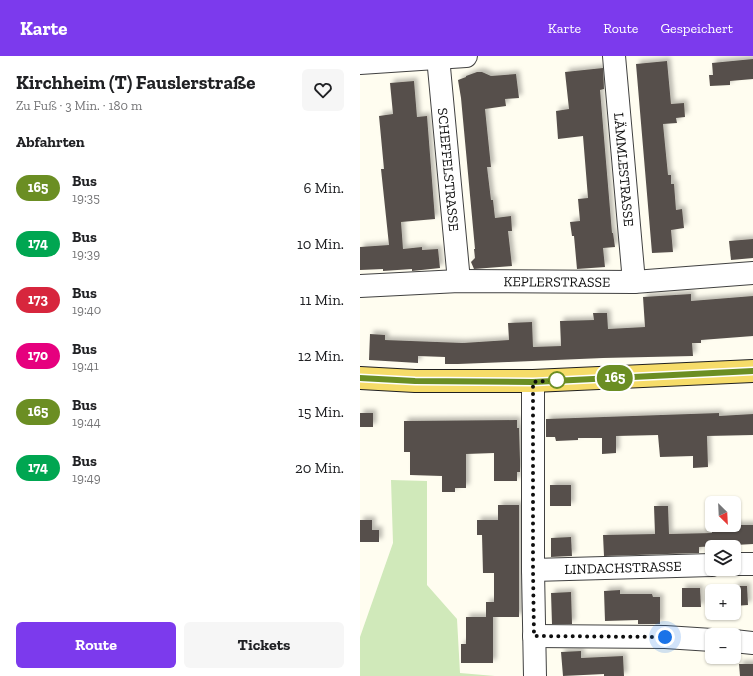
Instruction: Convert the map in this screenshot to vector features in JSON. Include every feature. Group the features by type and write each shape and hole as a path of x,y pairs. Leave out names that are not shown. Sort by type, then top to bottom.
{"main road":[{"path":"360,378 415,381 533,382 753,371"}],"street":[{"path":"360,63 466,56"},
{"name":"LÄMMLESTRASSE","path":"614,56 634,282"},
{"name":"SCHEFFELSTRASSE","path":"438,57 459,281"},
{"name":"KEPLERSTRASSE","path":"360,286 459,281 634,282 753,273"},
{"path":"533,382 533,570 535,671"},
{"path":"741,564 753,564"},
{"name":"LINDACHSTRASSE","path":"533,570 705,565"},
{"path":"534,636 665,637 705,640"},
{"path":"741,642 753,643"}],"green space":[{"path":"391,480 427,481 427,585 457,619 460,673 495,676 360,676 360,637 393,543"}],"building":[{"path":"753,59 753,79 730,81 730,85 710,86 709,75 713,75 712,63"},
{"path":"667,61 671,104 684,103 685,117 676,118 677,123 663,124 668,175 671,175 671,184 674,184 676,210 682,209 684,228 671,230 673,252 652,253 636,64"},
{"path":"603,68 604,89 600,90 612,233 615,247 603,248 605,267 577,269 574,236 572,236 570,222 580,221 578,199 588,198 583,136 558,139 556,111 569,109 565,72"},
{"path":"477,72 482,72 491,76 516,74 519,98 505,99 506,106 485,109 491,167 487,167 491,200 493,200 495,218 511,216 512,231 508,231 512,266 474,269 471,262 475,258 475,249 458,80"},
{"path":"414,81 417,117 427,116 435,219 401,222 403,249 422,247 422,250 438,249 440,268 412,271 412,269 383,271 383,269 360,270 360,247 389,245 381,169 384,169 379,116 393,114 390,83"},
{"path":"753,239 753,258 731,260 729,241"},
{"path":"691,294 691,301 753,296 753,336 701,340 701,343 692,343 693,356 458,364 445,364 445,357 418,356 418,363 369,360 370,334 385,335 385,340 463,343 509,340 508,323 532,322 533,347 561,346 560,321 594,320 593,313 607,313 608,329 645,327 643,297"},
{"path":"360,413 373,413 373,427 360,427"},
{"path":"719,413 719,416 753,414 753,435 707,436 708,467 693,468 693,456 660,457 658,435 616,436 616,453 602,454 602,438 578,438 578,440 556,441 555,437 546,437 546,419"},
{"path":"517,420 517,428 519,428 520,472 517,472 517,481 494,481 494,453 466,454 466,488 455,488 455,492 442,492 442,476 410,475 410,452 404,452 404,421"},
{"path":"550,485 571,485 571,506 550,506"},
{"path":"498,505 519,505 519,617 493,617 493,663 461,663 461,644 466,644 466,617 486,617 486,602 494,602 494,573 483,573 482,535 477,535 477,520 498,520"},
{"path":"654,506 668,506 669,534 741,532 741,525 753,525 753,544 741,545 741,540 705,540 705,547 699,547 699,553 604,556 603,535 655,534"},
{"path":"360,520 372,520 372,530 379,530 379,542 360,542"},
{"path":"571,537 572,556 551,557 551,538"},
{"path":"741,586 747,586 748,605 741,606"},
{"path":"682,588 700,588 701,607 682,607"},
{"path":"620,590 620,594 652,594 653,597 660,597 660,624 638,624 638,620 605,621 604,591"},
{"path":"571,592 572,624 552,624 551,593"},
{"path":"581,651 581,658 623,656 624,676 604,676 604,674 563,676 561,652"},
{"path":"739,664 753,664 753,676 740,676"}],"bus line":[{"name":"165","path":"360,378 415,381 533,382 753,371"}],"route":[{"path":"557,380 533,382 534,636 665,637"}]}
